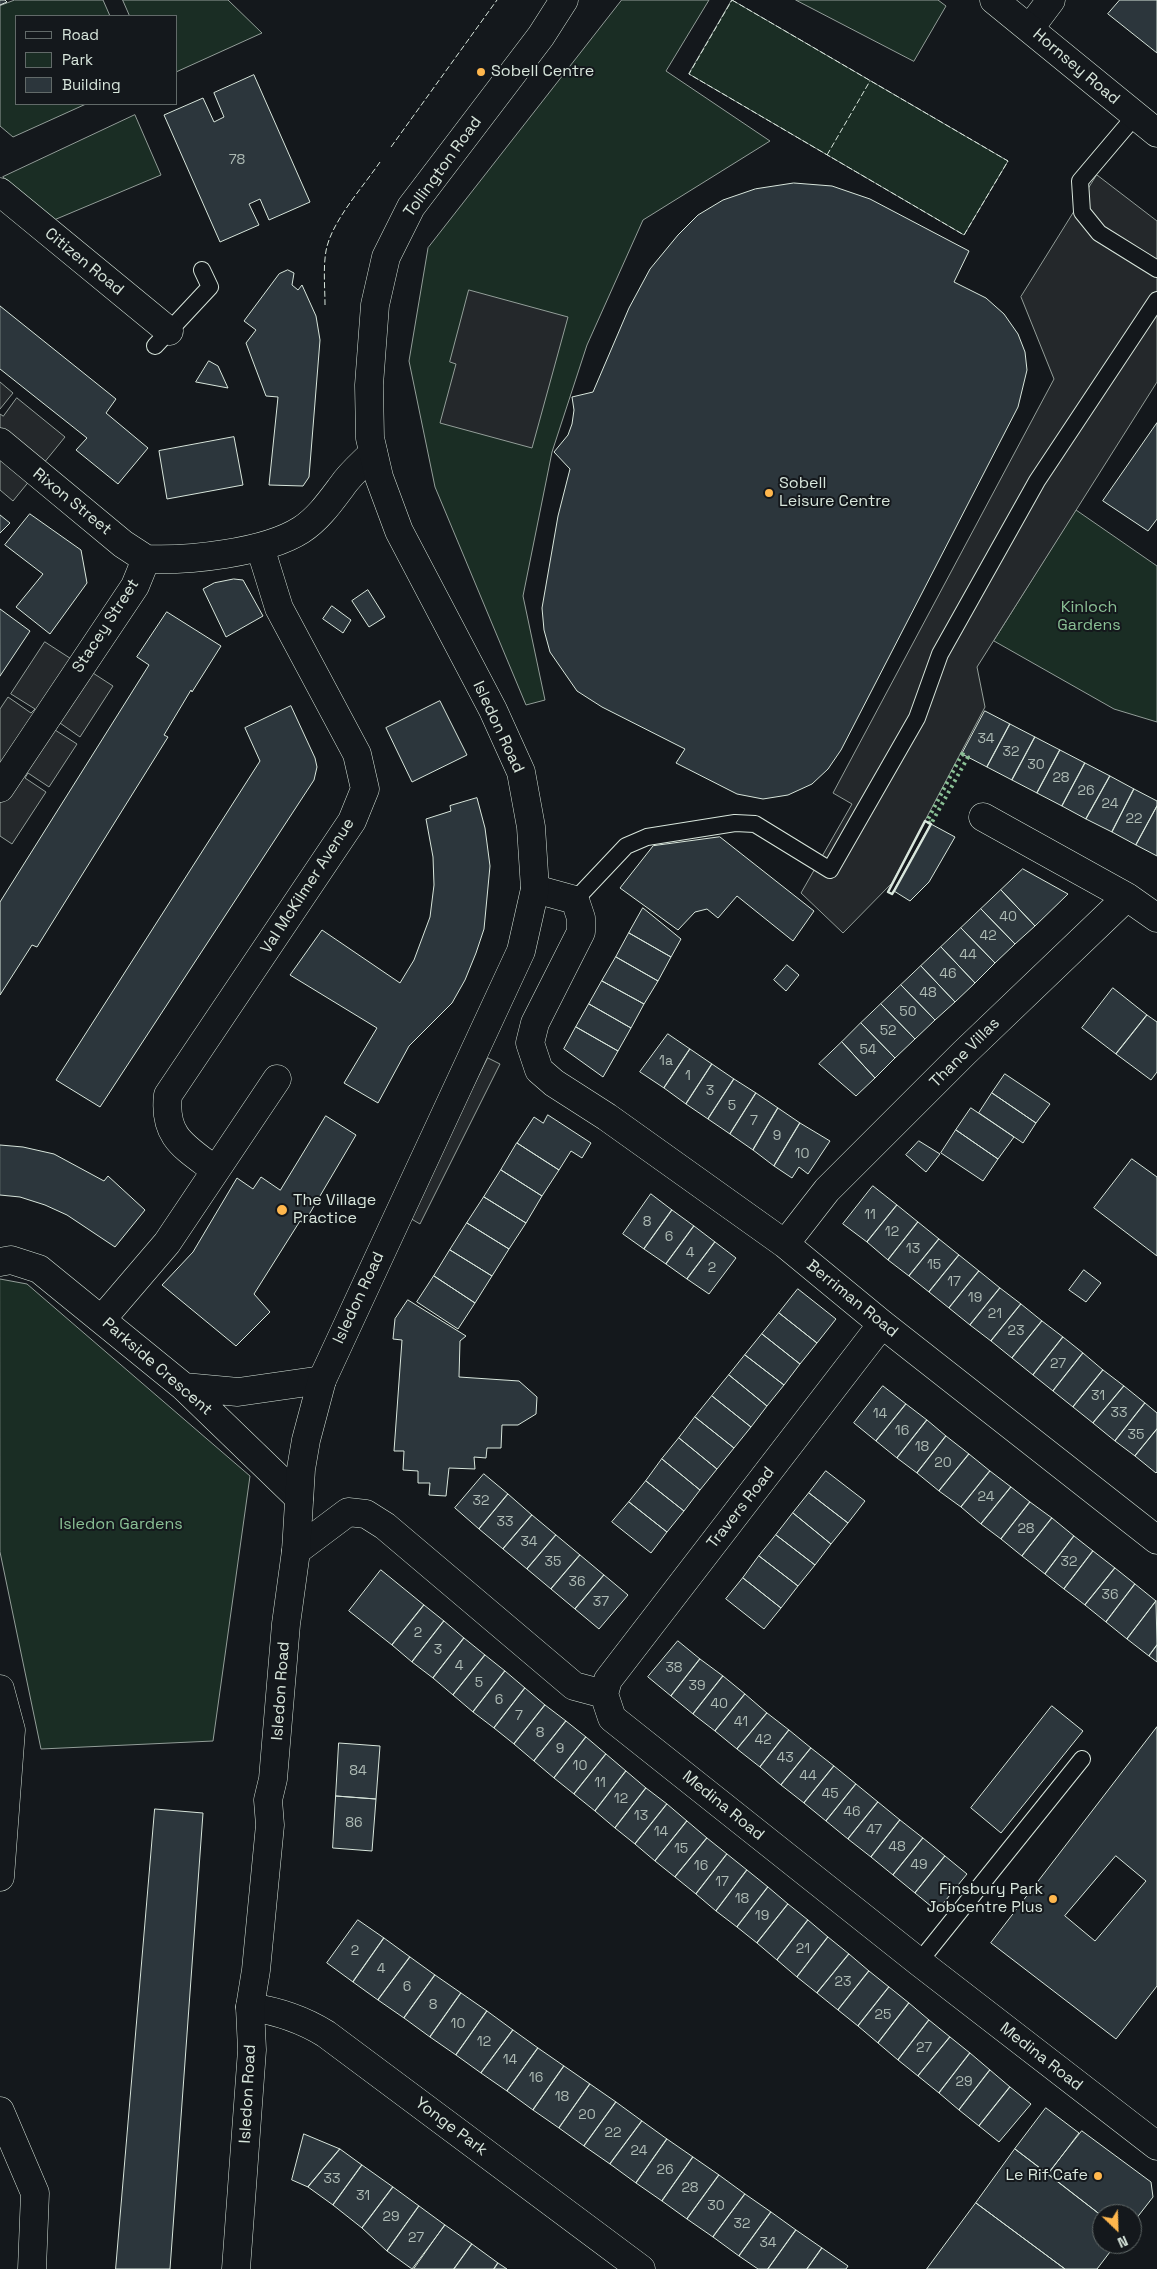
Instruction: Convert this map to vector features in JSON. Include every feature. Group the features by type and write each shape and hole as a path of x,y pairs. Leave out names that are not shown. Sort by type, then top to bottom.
{"main road":[{"name":"Tollington Road","path":"369,384 375,305 386,257 402,224 411,207 542,36 564,0"},
{"name":"Hornsey Road","path":"994,0 1157,133"},
{"path":"1030,28 1051,0"},
{"name":"Citizen Road","path":"0,192 162,338"},
{"name":"Isledon Road","path":"236,2269 252,2050 250,2007 257,1961 270,1825 268,1800 274,1779 286,1624 296,1551 306,1440 322,1380 521,951 535,889 531,827 521,772 493,710 399,531 379,477 373,453 370,438 369,384"},
{"name":"Rixon Street","path":"0,442 123,544 146,559"},
{"name":"Stacey Street","path":"0,788 135,586 146,559 175,560 260,547 302,530 328,507 342,485 373,453"},
{"name":"Val McKilmer Avenue","path":"215,1170 180,1144 170,1129 166,1112 168,1095 352,821 365,789 357,754 279,608 260,547"},
{"path":"983,817 1127,897 1157,918"},
{"path":"535,889 575,900"},
{"name":"Thane Villas","path":"785,1244 827,1190 964,1053 1127,897"},
{"name":"Berriman Road","path":"575,900 581,918 581,932 535,1023 530,1043 539,1070 554,1083 606,1117 785,1244 882,1324 1157,1540"},
{"path":"102,1318 166,1244 277,1079"},
{"name":"Parkside Crescent","path":"0,1262 12,1260 39,1269 102,1318 184,1387 300,1498"},
{"name":"Travers Road","path":"604,1694 608,1680 882,1324"},
{"path":"184,1387 238,1392 322,1380"},
{"path":"296,1551 348,1512 366,1514 385,1526 574,1686 604,1694"},
{"path":"0,1689 11,1730 0,1859"},
{"name":"Medina Road","path":"604,1694 612,1718 919,1962 1157,2146"},
{"name":"Yonge Park","path":"250,2007 273,2010 306,2022 326,2034 641,2269"},
{"path":"0,2111 35,2193 32,2269"}],"lane":[{"path":"1135,116 1080,181 1082,212 1099,233 1157,269"},
{"path":"162,338 210,286 202,270"},
{"path":"575,900 626,846 647,837 735,823 755,824 830,870 917,718 940,654 1037,481 1157,300"},
{"path":"919,1962 1082,1758"}],"green space":[{"path":"15,0 103,0 110,15 15,15 15,105 84,105 13,137 0,126 0,6"},
{"path":"123,0 228,0 262,33 178,71 178,15 130,15"},
{"path":"622,0 709,0 666,71 770,141 643,220 587,345 552,452 523,596 545,700 526,705 435,487 409,361 428,248"},
{"path":"732,0 1008,161 964,235 689,74"},
{"path":"796,0 938,0 946,6 914,61"},
{"path":"135,115 161,175 54,220 3,177"},
{"name":"Kinloch Gardens","path":"1076,510 1157,566 1157,722 1114,709 994,641"},
{"name":"Isledon Gardens","path":"0,1279 27,1284 250,1476 213,1741 41,1749 0,1552"}],"shaded area":[{"path":"1097,175 1157,221 1157,382 977,667 985,707 892,883 843,933 801,893 852,804 833,793 1054,379 1021,297"},
{"path":"469,290 568,317 532,448 440,423 456,364 450,362"},
{"path":"0,382 13,393 0,409"},
{"path":"17,398 65,437 13,501 0,490 0,414 3,416"},
{"path":"45,642 113,686 80,737 60,723 55,730 77,744 49,787 28,773 25,778 46,792 12,844 0,836 0,709 8,697 31,713 35,709 11,694"},
{"path":"488,1058 500,1064 420,1224 408,1217"}],"building":[{"path":"0,0 5,0 7,2 0,5"},
{"path":"1120,0 1157,0 1157,53 1108,14"},
{"path":"254,75 310,202 269,220 260,199 249,204 259,225 220,242 164,115 203,98 214,122 224,117 214,93"},
{"name":"Sobell Leisure Centre","path":"794,183 832,186 870,199 969,251 954,282 986,298 1004,314 1018,334 1025,352 1027,370 1018,407 841,750 828,769 812,784 788,795 763,799 737,794 676,763 685,749 602,707 577,691 550,652 544,630 542,608 558,516 570,469 554,452 568,435 572,424 574,410 572,397 593,392 629,308 650,269 678,235 698,215 723,200 755,189"},
{"path":"288,270 294,273 292,285 298,290 302,285 316,316 320,340 309,477 303,486 269,485 278,397 266,396 246,343 256,330 244,321 279,274"},
{"path":"0,306 116,399 106,413 148,448 118,484 76,450 87,438 0,369"},
{"path":"209,361 218,366 228,388 196,382"},
{"path":"1157,423 1157,519 1148,531 1103,501"},
{"path":"234,437 243,485 167,499 159,451"},
{"path":"30,514 81,550 87,583 50,634 16,607 43,574 5,545"},
{"path":"0,515 10,523 0,533"},
{"path":"234,579 243,580 263,616 226,637 203,589 214,583"},
{"path":"368,590 385,617 369,627 352,601"},
{"path":"332,606 351,620 343,633 323,619"},
{"path":"0,609 30,631 0,676"},
{"path":"167,612 221,646 192,692 191,690 164,735 168,737 37,947 32,945 0,995 0,902 149,665 137,657"},
{"path":"440,701 467,755 412,782 386,728"},
{"path":"291,706 315,758 317,767 314,780 100,1107 56,1080 260,761 245,728"},
{"path":"985,711 1010,724 987,767 962,754"},
{"path":"1010,724 1035,737 1012,780 987,767"},
{"path":"1035,737 1060,750 1037,793 1012,780"},
{"path":"1060,750 1085,763 1062,806 1037,793"},
{"path":"1085,763 1110,776 1086,819 1062,806"},
{"path":"1110,776 1134,789 1112,832 1086,819"},
{"path":"1134,789 1157,801 1157,806 1136,845 1112,832"},
{"path":"477,798 485,828 490,866 484,929 465,980 452,1003 409,1046 378,1103 344,1083 377,1028 290,975 322,930 400,983 414,960 430,917 434,885 433,857 426,819 451,811 450,806"},
{"path":"1157,806 1157,856 1136,845"},
{"path":"931,824 955,837 929,882 910,901 894,891"},
{"path":"720,837 814,911 793,941 737,896 718,918 707,909 695,912 678,930 620,888 653,846"},
{"path":"1023,869 1068,894 1035,926 1001,890"},
{"path":"1001,890 1035,926 1015,944 981,909"},
{"path":"643,908 681,939 671,957 629,933"},
{"path":"981,909 1015,944 995,963 961,928"},
{"path":"961,928 995,963 975,983 941,947"},
{"path":"629,933 671,957 658,981 616,957"},
{"path":"941,947 975,983 955,1002 921,966"},
{"path":"616,957 658,981 644,1004 602,981"},
{"path":"787,965 799,975 786,991 774,980"},
{"path":"921,966 955,1002 935,1020 901,985"},
{"path":"602,981 644,1004 631,1028 589,1004"},
{"path":"901,985 935,1020 915,1039 881,1004"},
{"path":"1113,988 1147,1015 1116,1054 1082,1028"},
{"path":"589,1004 631,1028 618,1051 576,1027"},
{"path":"881,1004 915,1039 895,1058 861,1023"},
{"path":"1147,1015 1157,1022 1157,1072 1151,1080 1116,1054"},
{"path":"861,1023 895,1058 875,1078 842,1042"},
{"path":"576,1027 618,1051 603,1077 564,1049"},
{"path":"668,1034 690,1049 664,1088 640,1072"},
{"path":"842,1042 875,1078 856,1096 819,1064"},
{"path":"690,1049 712,1064 686,1104 664,1088"},
{"path":"712,1064 734,1079 708,1119 686,1104"},
{"path":"1005,1074 1050,1104 1036,1123 992,1093"},
{"path":"734,1079 756,1093 730,1134 708,1119"},
{"path":"756,1093 778,1108 753,1150 730,1134"},
{"path":"992,1093 1036,1123 1023,1143 979,1113"},
{"path":"778,1108 800,1123 774,1166 753,1150"},
{"path":"971,1108 1014,1137 998,1159 956,1130"},
{"path":"548,1115 591,1143 582,1158 571,1151 559,1170 517,1143 534,1117 543,1123"},
{"path":"326,1116 356,1135 304,1223 300,1221 254,1294 270,1312 236,1346 162,1285 193,1252 237,1178 253,1189 261,1177 280,1190"},
{"path":"800,1123 830,1141 808,1174 799,1167 792,1178 774,1166"},
{"path":"956,1130 998,1159 983,1181 941,1153"},
{"path":"919,1141 940,1154 926,1172 906,1155"},
{"path":"517,1143 559,1170 542,1196 501,1170"},
{"path":"0,1145 23,1147 54,1154 104,1181 108,1176 145,1210 115,1247 67,1215 45,1205 20,1197 0,1195"},
{"path":"1132,1159 1157,1177 1157,1256 1094,1208"},
{"path":"501,1170 542,1196 526,1223 484,1197"},
{"path":"873,1186 897,1205 867,1242 843,1224"},
{"path":"651,1194 672,1210 644,1249 623,1234"},
{"path":"484,1197 526,1223 509,1249 467,1223"},
{"path":"897,1205 918,1222 888,1260 867,1242"},
{"path":"672,1210 694,1226 666,1264 644,1249"},
{"path":"918,1222 939,1239 909,1276 888,1260"},
{"path":"467,1223 509,1249 492,1276 450,1250"},
{"path":"694,1226 715,1242 687,1279 666,1264"},
{"path":"939,1239 959,1255 929,1292 909,1276"},
{"path":"715,1242 736,1258 709,1294 687,1279"},
{"path":"450,1250 492,1276 475,1303 434,1276"},
{"path":"959,1255 979,1271 949,1308 929,1292"},
{"path":"1084,1270 1101,1283 1086,1302 1069,1290"},
{"path":"979,1271 1000,1288 970,1325 949,1308"},
{"path":"434,1276 475,1303 458,1329 417,1302"},
{"path":"1000,1288 1021,1304 991,1341 970,1325"},
{"path":"798,1289 836,1319 817,1343 779,1313"},
{"path":"408,1300 466,1336 460,1341 459,1377 519,1381 537,1397 536,1414 518,1425 502,1425 501,1448 487,1448 486,1458 474,1457 475,1469 449,1468 446,1496 429,1495 430,1483 418,1483 418,1471 403,1470 404,1451 394,1451 402,1340 393,1339 395,1319"},
{"path":"1021,1304 1042,1321 1012,1358 991,1341"},
{"path":"779,1313 817,1343 800,1364 762,1334"},
{"path":"1042,1321 1063,1337 1033,1375 1012,1358"},
{"path":"762,1334 800,1364 784,1385 745,1355"},
{"path":"1063,1337 1083,1353 1053,1391 1033,1375"},
{"path":"1083,1353 1103,1370 1073,1407 1053,1391"},
{"path":"745,1355 784,1385 767,1406 729,1375"},
{"path":"1103,1370 1124,1386 1093,1423 1073,1407"},
{"path":"729,1375 767,1406 751,1427 712,1396"},
{"path":"883,1386 906,1404 876,1441 854,1423"},
{"path":"1124,1386 1145,1403 1115,1441 1093,1423"},
{"path":"712,1396 751,1427 734,1448 695,1417"},
{"path":"1145,1403 1157,1413 1157,1429 1135,1456 1115,1441"},
{"path":"906,1404 927,1420 897,1458 876,1441"},
{"path":"695,1417 734,1448 717,1469 679,1438"},
{"path":"927,1420 946,1436 917,1473 897,1458"},
{"path":"1157,1429 1157,1472 1156,1473 1135,1456"},
{"path":"946,1436 969,1454 939,1491 917,1473"},
{"path":"679,1438 717,1469 700,1490 662,1459"},
{"path":"969,1454 990,1471 961,1507 939,1491"},
{"path":"662,1459 700,1490 684,1511 646,1481"},
{"path":"826,1471 865,1501 848,1523 809,1493"},
{"path":"990,1471 1011,1487 981,1524 961,1507"},
{"path":"484,1474 508,1494 479,1529 455,1508"},
{"path":"646,1481 684,1511 667,1532 629,1502"},
{"path":"1011,1487 1030,1502 1001,1539 981,1524"},
{"path":"809,1493 848,1523 831,1544 793,1513"},
{"path":"508,1494 532,1515 503,1549 479,1529"},
{"path":"629,1502 667,1532 651,1553 612,1522"},
{"path":"1030,1502 1052,1518 1022,1556 1001,1539"},
{"path":"793,1513 831,1544 815,1565 776,1535"},
{"path":"532,1515 556,1535 527,1569 503,1549"},
{"path":"1052,1518 1074,1536 1045,1574 1022,1556"},
{"path":"556,1535 580,1555 551,1589 527,1569"},
{"path":"776,1535 815,1565 798,1586 759,1556"},
{"path":"1074,1536 1093,1551 1064,1589 1045,1574"},
{"path":"1093,1551 1115,1568 1085,1605 1064,1589"},
{"path":"580,1555 604,1575 575,1609 551,1589"},
{"path":"759,1556 798,1586 781,1608 743,1578"},
{"path":"1115,1568 1135,1584 1106,1622 1085,1605"},
{"path":"381,1570 424,1605 392,1645 349,1611"},
{"path":"604,1575 628,1595 599,1629 575,1609"},
{"path":"743,1578 781,1608 764,1629 726,1599"},
{"path":"1135,1584 1156,1601 1127,1639 1106,1622"},
{"path":"1156,1601 1157,1645 1149,1656 1127,1639"},
{"path":"424,1605 444,1621 412,1662 392,1645"},
{"path":"444,1621 464,1638 433,1678 412,1662"},
{"path":"464,1638 485,1655 453,1695 433,1678"},
{"path":"678,1641 700,1659 671,1696 648,1677"},
{"path":"1157,1645 1157,1662 1149,1656"},
{"path":"485,1655 505,1671 473,1712 453,1695"},
{"path":"700,1659 723,1676 693,1714 671,1696"},
{"path":"505,1671 525,1688 494,1728 473,1712"},
{"path":"723,1676 745,1694 715,1731 693,1714"},
{"path":"525,1688 545,1705 514,1744 494,1728"},
{"path":"745,1694 767,1713 737,1749 715,1731"},
{"path":"545,1705 566,1721 534,1761 514,1744"},
{"path":"1052,1706 1083,1731 1001,1833 971,1808"},
{"path":"767,1713 789,1730 760,1767 737,1749"},
{"path":"566,1721 586,1737 554,1778 534,1761"},
{"name":"Finsbury Park Jobcentre Plus","path":"1157,1727 1157,1986 1116,2039 991,1943","holes":["1116,1856 1146,1881 1095,1941 1065,1916"]},
{"path":"789,1730 811,1748 781,1785 760,1767"},
{"path":"586,1737 606,1754 574,1794 554,1778"},
{"path":"339,1743 380,1746 376,1799 336,1796"},
{"path":"811,1748 834,1766 804,1803 781,1785"},
{"path":"606,1754 626,1771 595,1811 574,1794"},
{"path":"834,1766 856,1784 826,1821 804,1803"},
{"path":"626,1771 646,1788 615,1828 595,1811"},
{"path":"856,1784 878,1802 848,1839 826,1821"},
{"path":"646,1788 667,1804 635,1844 615,1828"},
{"path":"336,1796 376,1799 372,1851 333,1848"},
{"path":"878,1802 900,1820 871,1857 848,1839"},
{"path":"667,1804 687,1821 655,1861 635,1844"},
{"path":"155,1809 203,1813 170,2269 116,2269"},
{"path":"900,1820 923,1838 893,1875 871,1857"},
{"path":"687,1821 707,1838 675,1877 655,1861"},
{"path":"707,1838 727,1854 696,1894 675,1877"},
{"path":"923,1838 945,1856 915,1893 893,1875"},
{"path":"727,1854 747,1870 716,1911 696,1894"},
{"path":"945,1856 967,1874 937,1911 915,1893"},
{"path":"747,1870 768,1887 737,1927 716,1911"},
{"path":"768,1887 788,1904 757,1943 737,1927"},
{"path":"788,1904 808,1920 777,1960 757,1943"},
{"path":"358,1920 384,1938 353,1982 327,1963"},
{"path":"808,1920 828,1937 797,1977 777,1960"},
{"path":"828,1937 849,1954 817,1993 797,1977"},
{"path":"384,1938 410,1957 378,2000 353,1982"},
{"path":"849,1954 869,1971 838,2010 817,1993"},
{"path":"410,1957 435,1975 404,2018 378,2000"},
{"path":"869,1971 889,1987 858,2026 838,2010"},
{"path":"435,1975 461,1993 430,2037 404,2018"},
{"path":"889,1987 909,2003 878,2043 858,2026"},
{"path":"461,1993 487,2011 456,2055 430,2037"},
{"path":"909,2003 929,2020 898,2060 878,2043"},
{"path":"487,2011 513,2030 481,2073 456,2055"},
{"path":"929,2020 950,2037 918,2076 898,2060"},
{"path":"513,2030 538,2048 507,2091 481,2073"},
{"path":"950,2037 970,2053 939,2093 918,2076"},
{"path":"538,2048 564,2066 533,2110 507,2091"},
{"path":"970,2053 990,2070 959,2110 939,2093"},
{"path":"564,2066 590,2084 559,2128 533,2110"},
{"path":"990,2070 1010,2087 979,2126 959,2110"},
{"path":"590,2084 616,2102 584,2146 559,2128"},
{"path":"1010,2087 1031,2104 999,2142 979,2126"},
{"path":"616,2102 642,2121 610,2164 584,2146"},
{"path":"1046,2108 1079,2133 1048,2174 1015,2149"},
{"path":"642,2121 667,2139 636,2183 610,2164"},
{"path":"1082,2131 1151,2182 1153,2197 1142,2211 1142,2204 1092,2204 1092,2208 1048,2174"},
{"path":"304,2134 340,2149 308,2187 292,2180"},
{"path":"667,2139 693,2157 662,2201 636,2183"},
{"path":"340,2149 362,2165 333,2205 308,2187"},
{"path":"1015,2149 1092,2208 1092,2254 1108,2254 1097,2269 1065,2269 976,2203"},
{"path":"693,2157 719,2175 687,2219 662,2201"},
{"path":"362,2165 393,2187 362,2228 333,2205"},
{"path":"719,2175 745,2194 713,2237 687,2219"},
{"path":"393,2187 419,2206 387,2251 362,2228"},
{"path":"745,2194 771,2212 739,2256 713,2237"},
{"path":"976,2203 1065,2269 927,2269"},
{"path":"419,2206 445,2225 412,2269 387,2251"},
{"path":"771,2212 796,2230 768,2269 758,2269 739,2256"},
{"path":"445,2225 472,2244 454,2269 414,2269"},
{"path":"796,2230 822,2248 807,2269 768,2269"},
{"path":"472,2244 498,2263 494,2269 454,2269"},
{"path":"822,2248 848,2266 846,2269 807,2269"},
{"path":"498,2263 507,2269 494,2269"}],"hedge":[{"path":"962,754 968,757 931,824 927,821 962,754"}],"fence":[{"path":"391,147 497,0"},
{"path":"732,0 1008,161 964,235 689,74 732,0"},
{"path":"827,155 870,81"},
{"path":"325,305 325,264 329,240 348,205 380,162"}],"wall":[{"path":"925,821 931,824 892,894 888,892 925,821"}],"place":[{"name":"Sobell Centre","path":"481,72"},
{"name":"Sobell Leisure Centre","path":"769,493"},
{"name":"The Village Practice","path":"282,1210"},
{"name":"Finsbury Park Jobcentre Plus","path":"1053,1899"},
{"name":"Le Rif Cafe","path":"1098,2176"}]}
